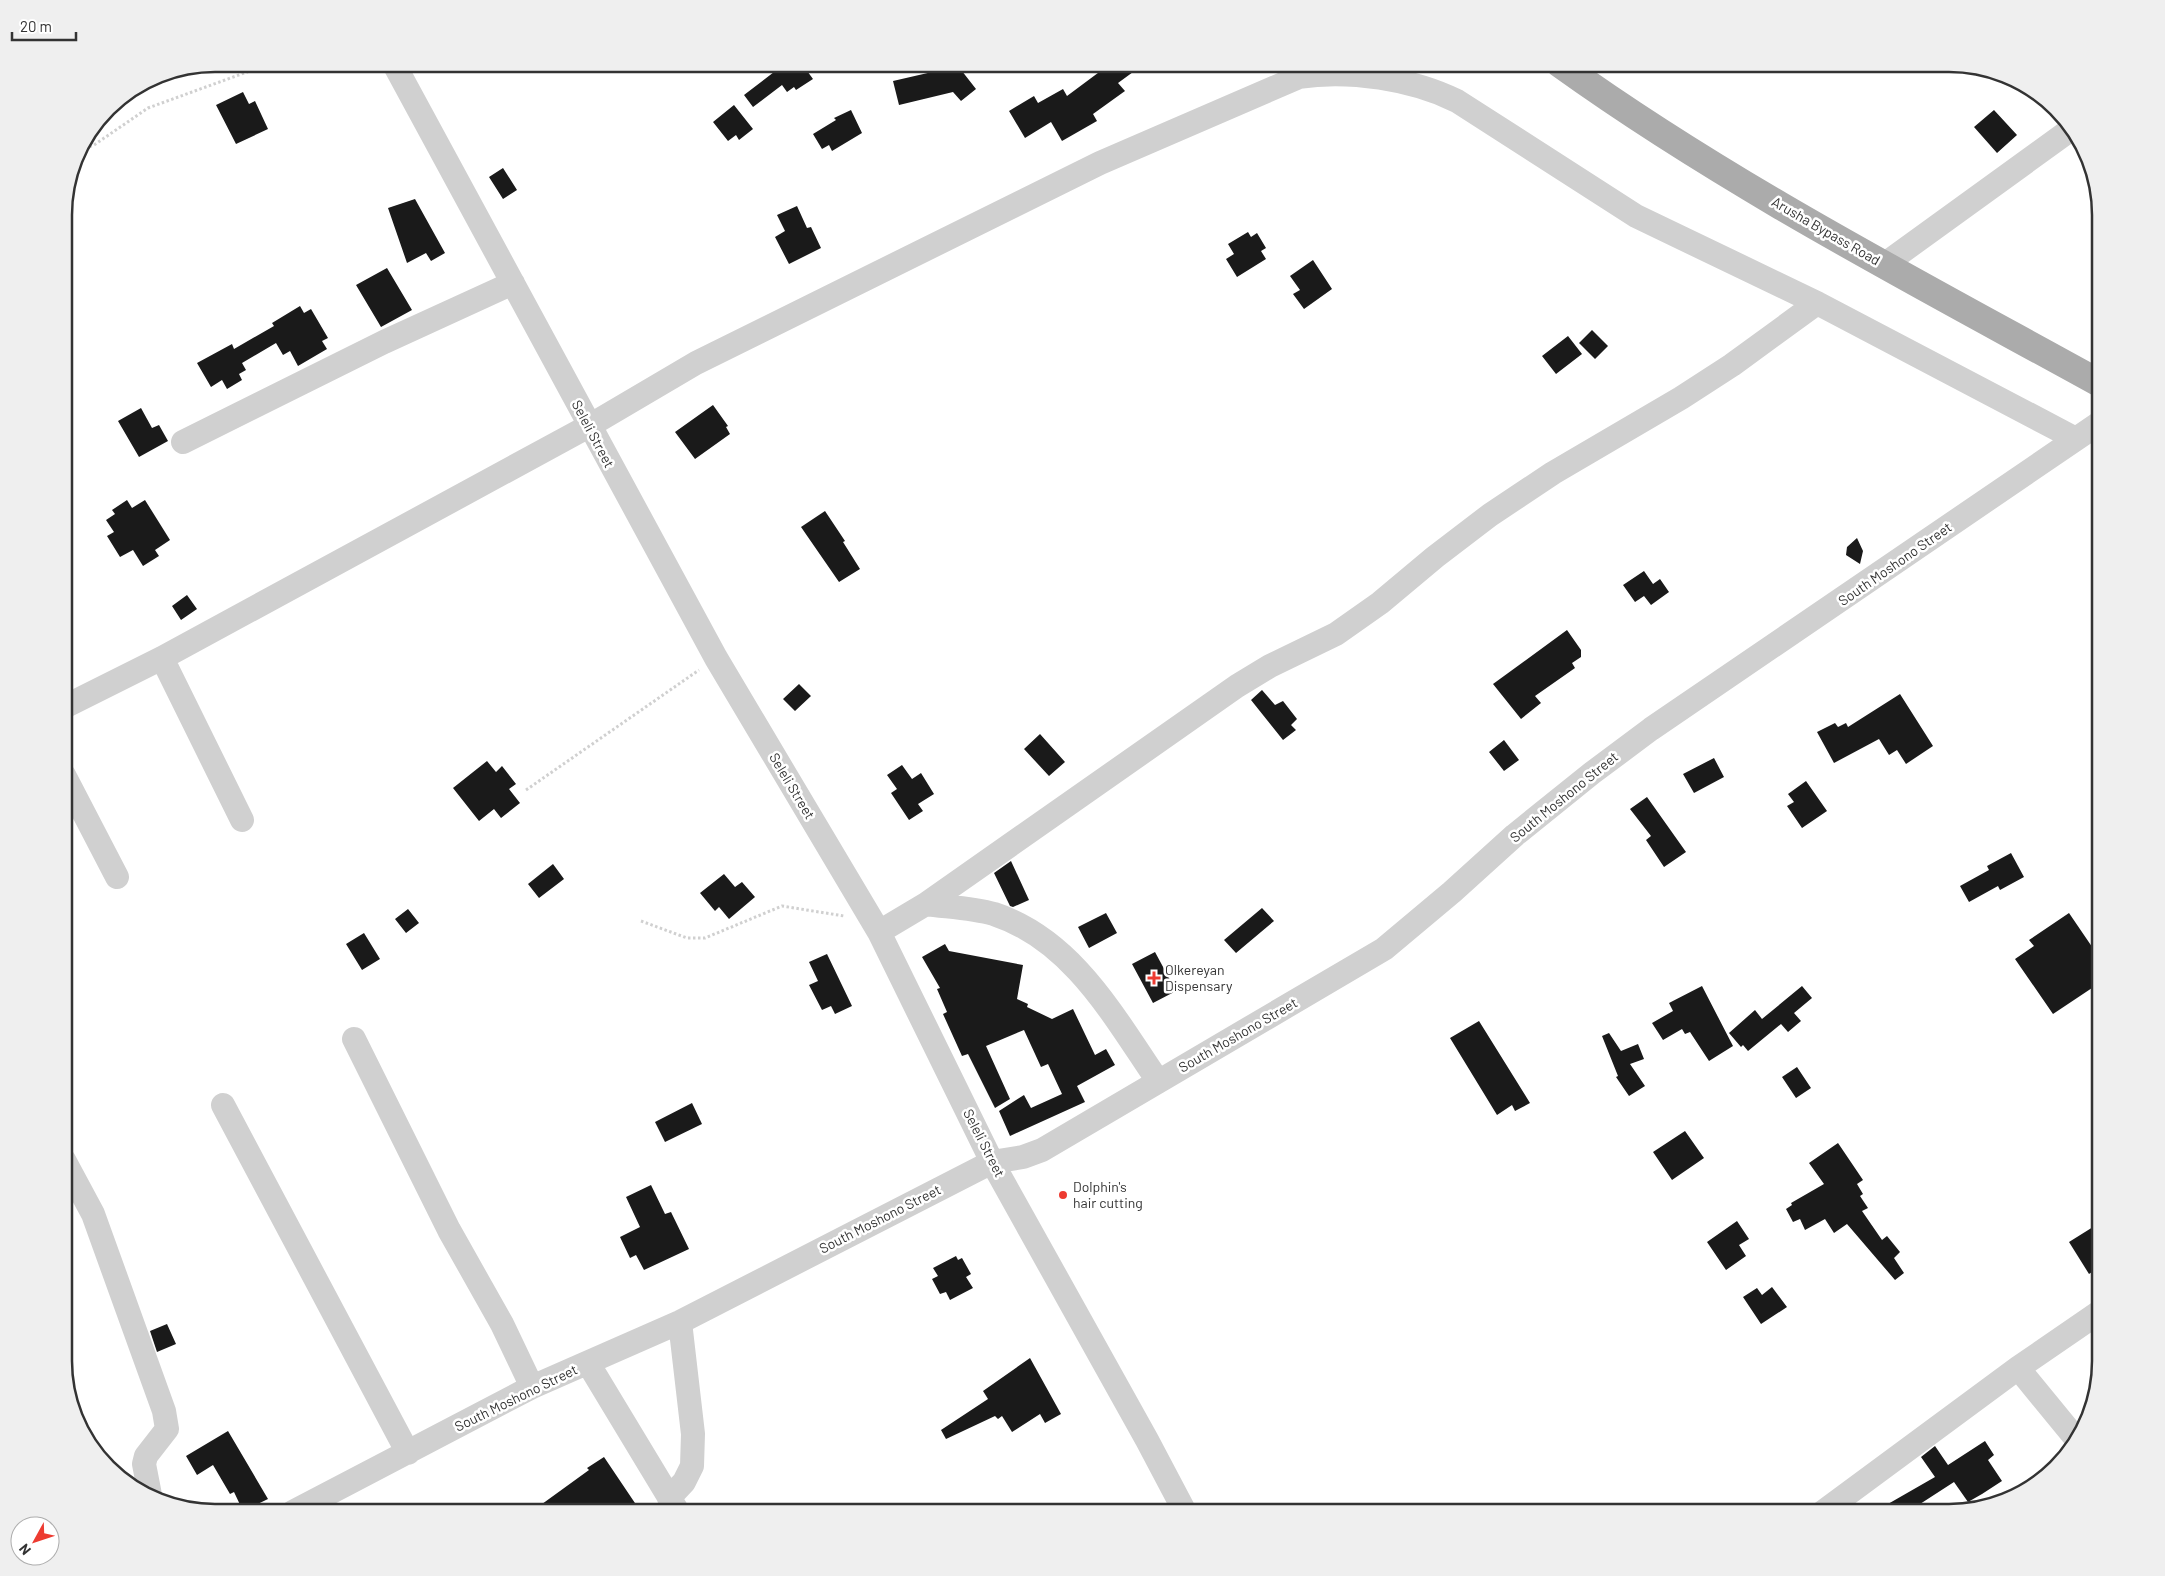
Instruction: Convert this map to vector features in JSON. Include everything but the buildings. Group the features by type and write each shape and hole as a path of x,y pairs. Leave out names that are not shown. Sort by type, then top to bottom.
{"main road":[{"name":"Arusha Bypass Road","path":"1573,73 1612,101 1716,167 2092,379"}],"street":[{"name":"Seleli Street","path":"399,73 716,658 875,926 992,1162 1147,1440 1180,1504"},
{"path":"73,702 162,658 589,426 696,363 1100,163 1299,77 1319,74 1356,75 1422,85 1441,93 1466,106 1636,216 1817,303 2076,439"},
{"path":"1885,264 2066,133"},
{"path":"183,442 384,342 513,283"},
{"path":"875,926 926,904 1237,686 1270,666 1336,634 1380,603 1435,556 1490,516 1553,473 1732,365 1817,303"},
{"name":"South Moshono Street","path":"309,1504 532,1388 680,1322 992,1162 1023,1157 1042,1150 1384,949 1515,836 1592,773 1651,729 2092,428"},
{"path":"162,658 242,820"},
{"path":"73,792 117,877"},
{"path":"926,904 993,914 1032,930 1065,957 1098,992 1158,1081"},
{"path":"354,1038 449,1230 502,1324 532,1388"},
{"path":"223,1105 408,1453"},
{"path":"73,1177 93,1214 164,1411 167,1429 146,1456 144,1464 148,1487"},
{"path":"1834,1504 2018,1368 2092,1317"},
{"path":"674,1504 692,1466 693,1434 680,1322"},
{"path":"588,1363 673,1504"},
{"path":"2018,1368 2072,1434"}],"path":[{"path":"90,147 148,108 243,73"},
{"path":"526,790 716,658"},
{"path":"641,921 687,938 705,938 782,906 875,926"}],"place":[{"name":"Olkereyan Dispensary","path":"1154,978"},
{"name":"Dolphin's hair cutting","path":"1063,1195"}]}
